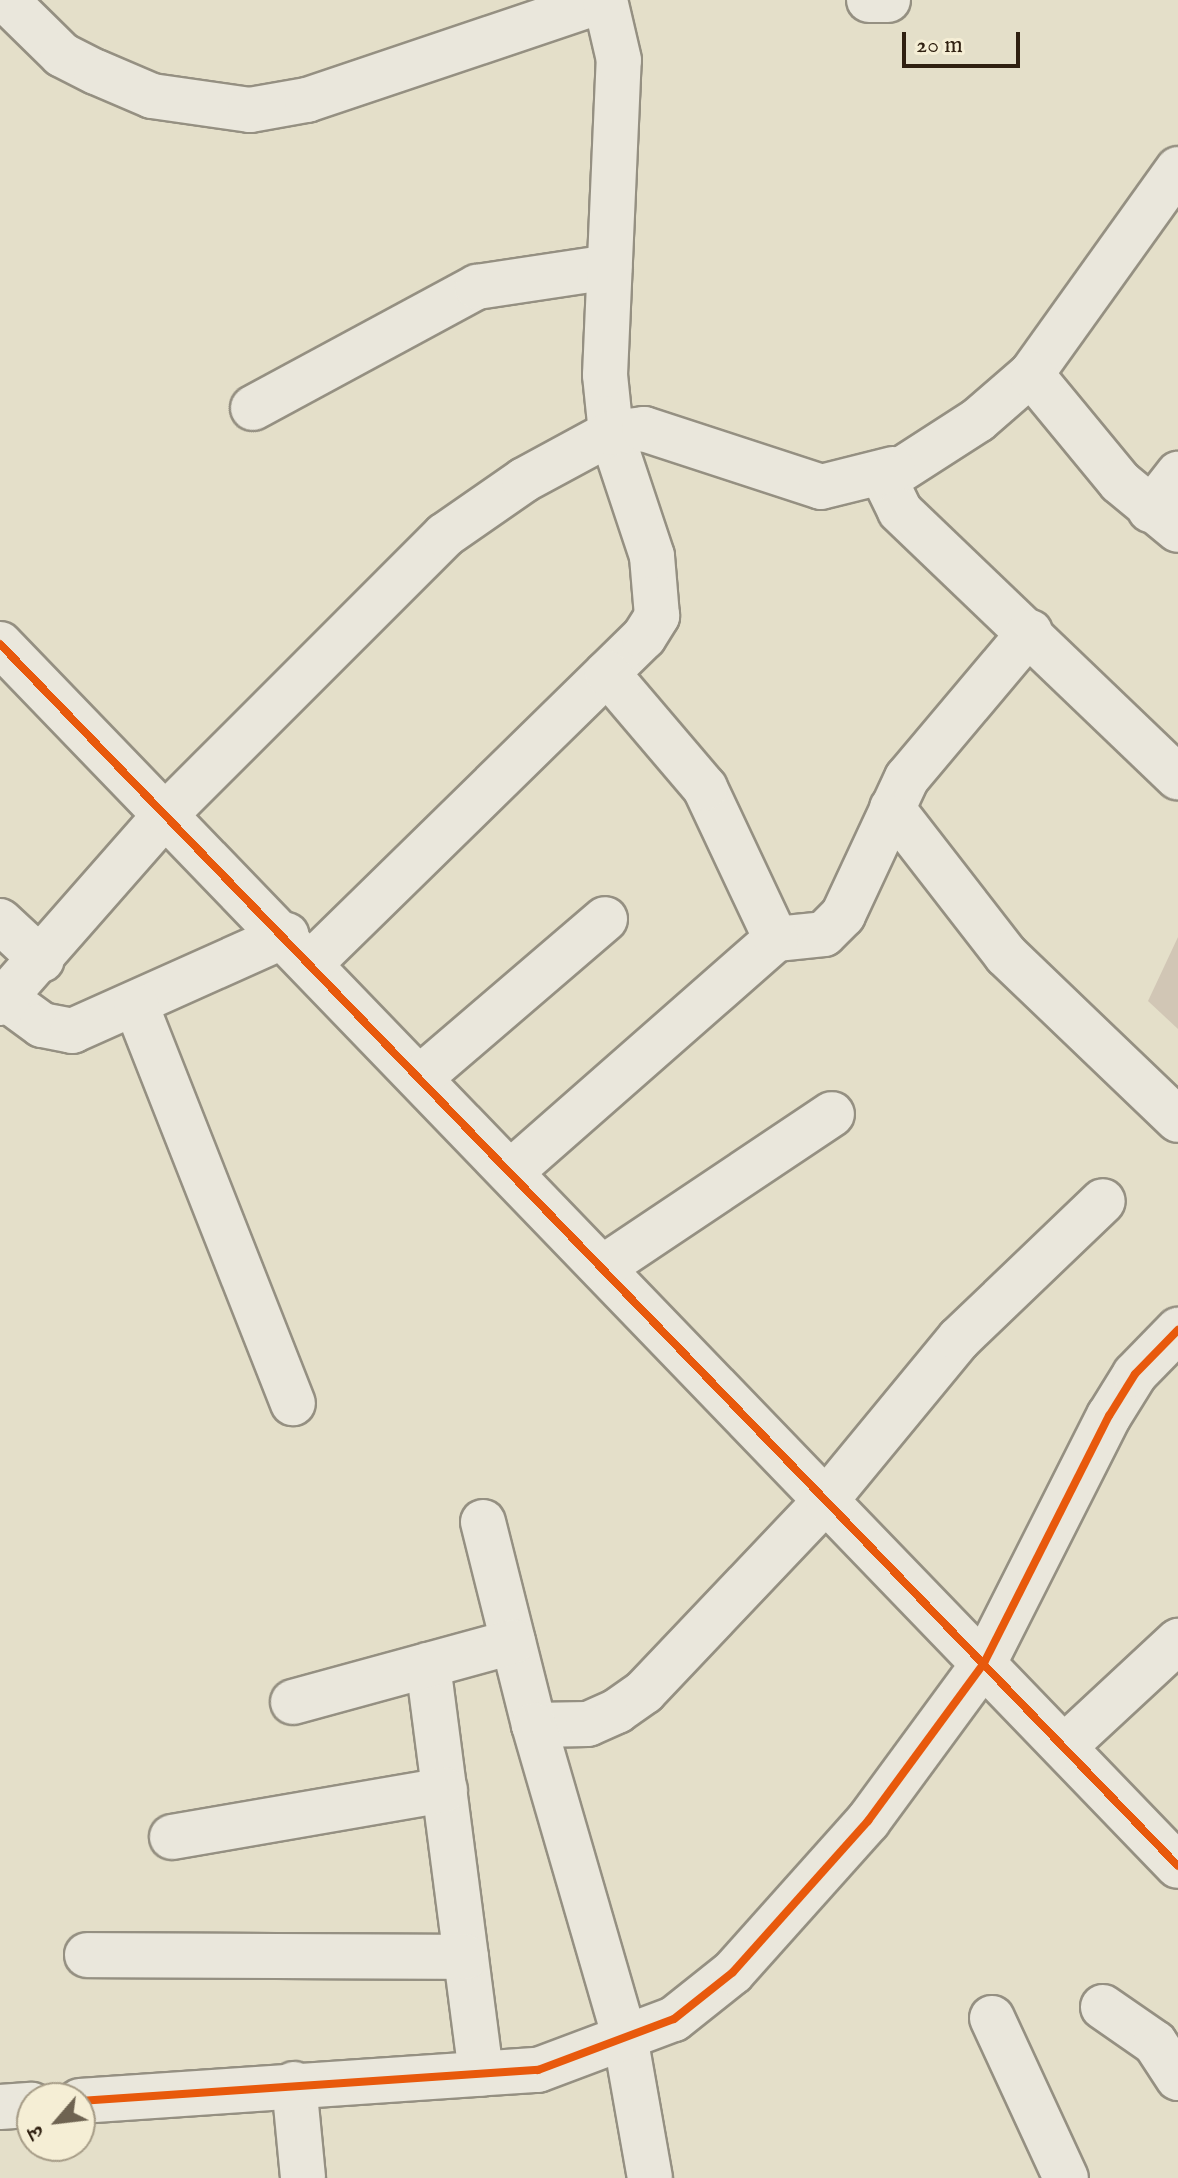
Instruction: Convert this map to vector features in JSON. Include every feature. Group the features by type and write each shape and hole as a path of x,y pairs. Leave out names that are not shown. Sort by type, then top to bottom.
{"street":[{"path":"6,0 62,55 96,72 165,99 250,110 307,100 604,0 619,60 610,267 611,433 659,594 644,637 300,948 136,1005 89,1027 57,1032 2,1001 42,960 167,813 445,535 611,433 682,436 821,487 893,469 978,420 1031,374 1177,174"},
{"path":"869,0 888,0"},
{"path":"253,408 477,287 610,267"},
{"path":"1031,374 1164,520"},
{"path":"893,469 885,480 900,511 1030,632 1178,778"},
{"path":"1164,520 1178,474"},
{"path":"513,1170 776,939 824,934 843,915 892,808 927,749 1030,632"},
{"path":"0,644 300,948 1178,1866"},
{"path":"607,673 705,788 776,939"},
{"path":"892,808 1006,955 1178,1120"},
{"path":"422,1076 605,919"},
{"path":"0,921 42,960"},
{"path":"136,1005 293,1403"},
{"path":"605,1266 832,1114"},
{"path":"534,1725 588,1724 644,1692 827,1499 959,1339 1103,1201"},
{"path":"96,2100 294,2084 538,2070 626,2042 674,2019 733,1972 868,1821 984,1663 1109,1416 1135,1374 1178,1330"},
{"path":"483,1522 534,1725 626,2042 650,2178"},
{"path":"1064,1747 1178,1641"},
{"path":"293,1702 513,1642"},
{"path":"428,1665 481,2074"},
{"path":"172,1837 445,1790"},
{"path":"87,1955 466,1957"},
{"path":"1103,2007 1155,2043 1178,2078"},
{"path":"992,2018 1066,2178"},
{"path":"294,2084 303,2178"}],"building":[{"path":"1178,937 1178,1029 1148,1001"}],"cycle path":[{"path":"0,644 1178,1866"},
{"path":"96,2100 538,2070 674,2019 733,1972 868,1821 984,1663 1109,1416 1135,1374 1178,1330"}]}
